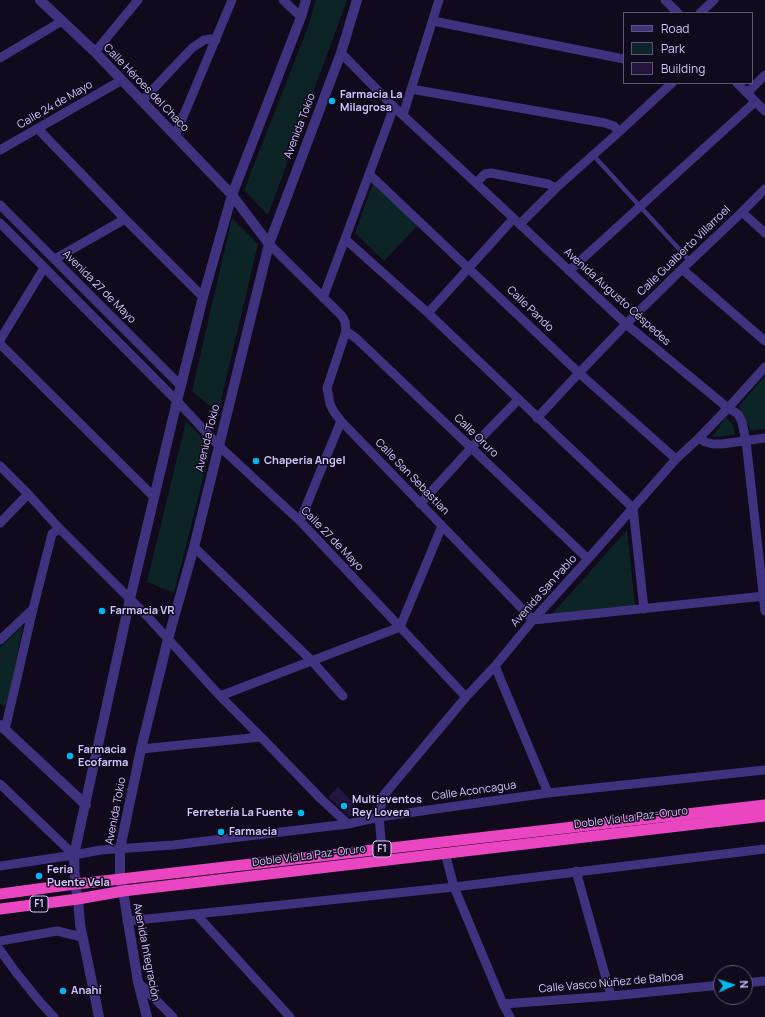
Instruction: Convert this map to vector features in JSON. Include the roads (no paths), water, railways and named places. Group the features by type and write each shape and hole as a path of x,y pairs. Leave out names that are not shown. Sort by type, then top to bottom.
{"highway":[{"name":"Doble Vía La Paz-Oruro","path":"0,894 75,884 765,805"},
{"name":"Doble Vía La Paz-Oruro","path":"0,909 78,899 123,891 765,816"}],"street":[{"name":"Calle Héroes del Chaco","path":"40,0 95,52 232,194 269,244"},
{"path":"95,52 138,0"},
{"path":"175,136 232,0"},
{"path":"283,0 301,17"},
{"path":"99,1017 82,937 75,884 74,855 130,599 203,297 232,194 301,17 306,0"},
{"name":"Avenida Tokio","path":"123,891 120,879 120,849 141,749 168,639 194,548 269,244 341,53 357,0"},
{"path":"403,115 439,0"},
{"path":"665,0 677,12"},
{"path":"701,12 714,0"},
{"path":"433,21 623,59"},
{"path":"0,58 62,22"},
{"path":"142,101 192,48 204,40 216,40"},
{"name":"Avenida Augusto Céspedes","path":"341,53 394,107 626,324 728,408 738,414 742,422 746,440 765,611"},
{"path":"747,93 765,75"},
{"name":"Calle 24 de Mayo","path":"0,150 122,80"},
{"path":"428,313 469,268 516,221 556,188 671,84"},
{"path":"738,84 765,111"},
{"path":"411,90 605,123 614,126 619,132"},
{"path":"568,271 755,102"},
{"path":"323,298 394,107"},
{"path":"38,129 203,297"},
{"path":"476,183 485,174 491,173 548,184 556,188"},
{"name":"Calle Pando","path":"369,174 579,373 676,459"},
{"name":"Calle Gualberto Villarroel","path":"537,418 626,324 765,189"},
{"name":"Avenida 27 de Mayo","path":"0,205 181,386"},
{"path":"742,212 765,233"},
{"path":"55,259 125,219"},
{"path":"0,222 177,401"},
{"path":"345,239 428,313 633,508 644,609"},
{"path":"269,244 342,316 345,322 346,331"},
{"path":"0,340 44,268"},
{"path":"682,268 765,341"},
{"name":"Calle San Sebastian","path":"346,331 328,388 330,404 334,412 420,504 533,620"},
{"name":"Calle Oruro","path":"346,331 357,339 588,559"},
{"path":"0,344 154,497"},
{"name":"Avenida San Pablo","path":"382,849 378,817 383,796 466,697 495,666 533,620 676,459 699,438 765,367"},
{"path":"420,504 471,448 518,400"},
{"name":"Calle 27 de Mayo","path":"177,401 219,446 300,521 466,697"},
{"path":"300,521 341,421"},
{"path":"699,438 705,442 713,444 765,438"},
{"path":"0,466 130,599 220,696 321,799 348,824"},
{"path":"0,523 28,494"},
{"path":"220,696 400,627 442,526"},
{"path":"59,528 52,534 3,727 86,805"},
{"path":"194,548 312,661 343,696"},
{"path":"533,620 764,596"},
{"path":"0,640 33,609"},
{"path":"495,666 548,793"},
{"path":"141,749 261,737"},
{"name":"Calle Aconcagua","path":"0,866 101,850 173,845 348,824 378,817 548,793 765,770"},
{"path":"0,784 74,855"},
{"path":"127,921 454,886 765,849"},
{"path":"445,853 454,886 503,1004 510,1017"},
{"path":"576,871 611,996"},
{"name":"Avenida Integración","path":"123,891 138,982 147,1017"},
{"path":"196,914 290,1017"},
{"path":"0,941 57,931 82,937"},
{"path":"0,950 36,997 54,1017"},
{"path":"753,982 765,981"},
{"path":"138,982 173,1017"},
{"name":"Calle Vasco Núñez de Balboa","path":"503,1004 611,996 713,986"}],"lane":[{"path":"593,155 690,261"}],"place":[{"name":"Farmacia La Milagrosa","path":"332,101"},
{"name":"Chaperia Angel","path":"256,461"},
{"name":"Farmacia VR","path":"102,611"},
{"name":"Farmacia Ecofarma","path":"70,756"},
{"name":"Multieventos Rey Lovera","path":"344,806"},
{"name":"Ferretería La Fuente","path":"301,813"},
{"name":"Farmacia","path":"221,832"},
{"name":"Feria Puente Vela","path":"39,876"},
{"name":"Anahí","path":"63,991"}]}
